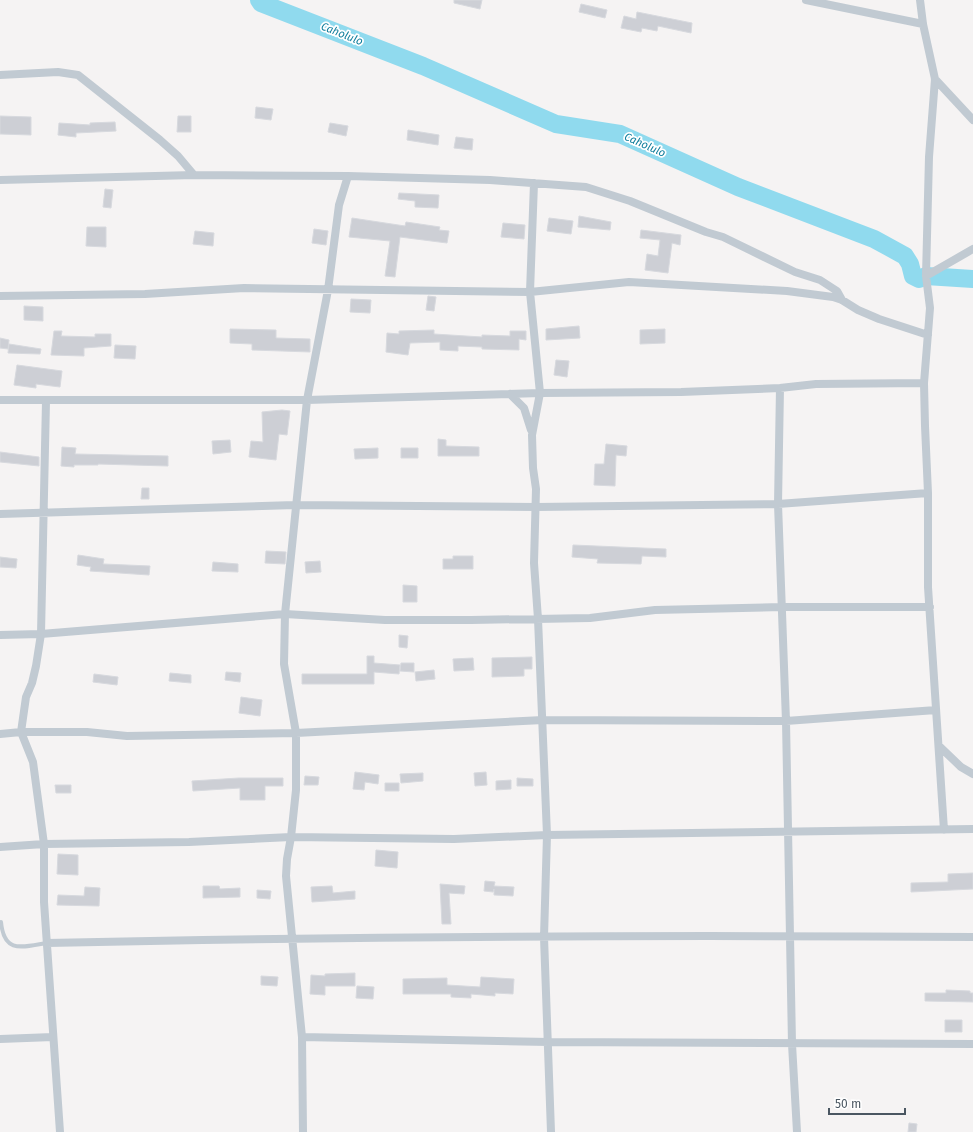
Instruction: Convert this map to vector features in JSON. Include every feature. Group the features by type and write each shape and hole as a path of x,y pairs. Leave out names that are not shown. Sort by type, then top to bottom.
{"street":[{"path":"806,0 923,24"},
{"path":"920,0 923,24 935,79 930,157 926,276 930,308 924,383 930,607 944,830"},
{"path":"0,75 70,72 78,75 160,140 178,156 194,176"},
{"path":"935,79 973,120"},
{"path":"0,180 194,176 348,176 534,182 586,187 630,201 700,230 723,237 795,272 820,280 837,291 842,300"},
{"path":"303,1132 302,1037 286,876 286,859 291,837 296,790 296,733 284,664 285,614 307,400 328,290 339,206 348,176"},
{"path":"532,435 540,393 530,292 534,182"},
{"path":"926,276 973,249"},
{"path":"0,296 145,294 244,288 530,292 628,282 787,291 842,300 858,310 879,319 928,335"},
{"path":"0,400 307,400 540,393 680,392 780,388 816,384 924,383"},
{"path":"780,388 778,504 786,721 792,1044 797,1132"},
{"path":"510,394 524,408 532,435 536,507 534,563 543,720 547,835 544,937 549,1042 550,1132"},
{"path":"46,401 41,634 34,678 26,697 21,732 33,762 44,844 46,943 51,981 53,1037 60,1132"},
{"path":"0,514 295,505 536,507 778,504 928,493"},
{"path":"0,635 41,634 285,614 385,620 538,620 590,618 655,610 782,607 930,607"},
{"path":"0,734 21,732 87,732 127,736 296,733 543,720 786,721 936,710"},
{"path":"939,746 961,766 973,774"},
{"path":"0,847 44,844 189,842 291,837 454,839 547,835 973,829"},
{"path":"46,943 293,937 790,935 973,937"},
{"path":"0,1039 53,1037"},
{"path":"302,1037 549,1042 973,1044"}],"lane":[{"path":"1,922 2,934 6,941 12,946 46,943"}],"building":[{"path":"454,0 482,0 480,9 454,3"},
{"path":"581,4 607,10 605,18 579,12"},
{"path":"637,12 692,23 691,33 658,26 657,31 642,28 641,32 621,28 624,16 636,19"},
{"path":"256,107 273,109 271,120 255,118"},
{"path":"0,116 31,117 31,135 0,134"},
{"path":"178,116 191,116 191,132 177,132"},
{"path":"115,122 116,131 76,133 76,137 58,135 59,123 90,125 90,123"},
{"path":"330,123 348,126 346,136 328,132"},
{"path":"408,130 439,135 438,145 407,140"},
{"path":"456,137 473,139 472,150 454,148"},
{"path":"105,189 113,190 111,208 103,207"},
{"path":"399,193 439,195 438,208 415,207 415,201 398,199"},
{"path":"579,216 611,222 610,230 578,227"},
{"path":"352,218 405,226 406,222 440,227 439,230 449,231 447,243 400,237 395,277 385,276 390,241 349,237"},
{"path":"549,218 573,221 571,234 547,231"},
{"path":"503,223 525,225 524,239 501,237"},
{"path":"87,227 106,227 106,247 86,246"},
{"path":"314,229 328,231 326,245 312,243"},
{"path":"641,230 681,235 680,245 672,243 668,273 645,270 647,254 658,256 660,240 640,238"},
{"path":"195,231 214,233 213,246 193,244"},
{"path":"428,296 436,297 434,311 426,310"},
{"path":"351,299 371,300 370,313 350,312"},
{"path":"24,306 43,307 43,321 24,320"},
{"path":"579,326 580,338 546,340 546,329"},
{"path":"230,329 276,330 276,338 310,339 310,352 252,350 252,344 230,343"},
{"path":"665,329 665,343 640,344 640,330"},
{"path":"434,330 434,334 482,337 482,335 510,336 510,331 526,331 526,340 519,339 519,350 482,349 482,347 458,346 458,351 440,350 440,342 410,343 408,355 386,352 387,333 399,334 399,331"},
{"path":"54,331 62,331 61,336 95,337 95,334 111,334 111,346 84,348 84,356 51,355"},
{"path":"0,338 9,340 8,349 0,348"},
{"path":"9,344 41,349 40,354 8,353"},
{"path":"115,345 136,346 135,359 114,358"},
{"path":"556,360 569,361 567,377 554,375"},
{"path":"17,365 62,371 60,387 36,384 36,388 14,385"},
{"path":"282,410 290,411 287,435 279,434 276,460 249,457 251,441 263,442 262,412"},
{"path":"438,439 446,440 446,446 479,447 479,456 438,456"},
{"path":"230,440 231,452 213,454 212,441"},
{"path":"606,444 627,446 626,456 616,455 615,486 594,485 595,464 604,464"},
{"path":"62,447 76,448 75,454 168,456 168,466 98,464 74,465 74,467 61,466"},
{"path":"378,448 378,458 355,459 354,449"},
{"path":"401,448 418,448 418,458 401,458"},
{"path":"0,452 39,457 39,466 0,462"},
{"path":"142,488 149,488 149,499 141,499"},
{"path":"573,545 666,549 666,557 642,556 641,564 597,563 598,559 572,557"},
{"path":"266,551 286,552 285,564 265,563"},
{"path":"78,555 104,559 103,564 150,566 149,575 90,571 91,567 77,565"},
{"path":"453,556 473,556 473,569 443,569 443,559 453,559"},
{"path":"0,557 17,559 16,568 0,567"},
{"path":"320,561 321,572 306,573 305,562"},
{"path":"213,562 238,564 238,572 212,571"},
{"path":"403,585 417,586 417,602 403,602"},
{"path":"399,635 408,636 407,648 399,647"},
{"path":"367,656 374,656 374,663 400,665 399,674 374,672 374,684 302,684 302,674 367,674"},
{"path":"532,657 532,669 524,669 524,676 492,677 492,658"},
{"path":"473,658 474,670 454,671 453,659"},
{"path":"401,663 414,663 414,672 400,671"},
{"path":"434,670 435,679 416,681 415,672"},
{"path":"226,672 241,673 240,682 225,680"},
{"path":"170,673 191,675 191,683 169,681"},
{"path":"94,674 118,677 117,685 93,682"},
{"path":"241,697 262,700 260,716 239,713"},
{"path":"355,772 379,775 378,784 365,782 364,790 353,789"},
{"path":"486,772 487,785 475,786 474,773"},
{"path":"423,773 423,781 401,783 400,774"},
{"path":"305,776 319,777 318,785 304,785"},
{"path":"239,778 283,778 283,786 265,786 265,800 240,800 240,788 193,791 192,781"},
{"path":"517,778 533,779 533,786 517,786"},
{"path":"511,780 511,789 496,790 496,781"},
{"path":"385,783 399,783 399,791 385,791"},
{"path":"55,785 71,785 71,793 56,793"},
{"path":"376,850 398,852 397,868 375,866"},
{"path":"58,854 78,855 78,875 57,874"},
{"path":"973,873 973,889 911,892 911,883 948,882 948,874"},
{"path":"485,881 495,882 494,886 514,887 513,896 494,895 494,889 493,892 484,891"},
{"path":"440,884 465,886 464,894 449,893 451,924 442,924"},
{"path":"203,886 219,886 220,889 240,888 240,897 203,898"},
{"path":"332,886 333,893 355,891 355,899 312,902 311,887"},
{"path":"85,887 100,888 99,906 57,905 58,895 84,896"},
{"path":"257,890 271,891 270,899 257,898"},
{"path":"355,973 355,986 325,986 325,995 310,994 311,975 325,976 325,974"},
{"path":"261,976 278,977 277,986 261,985"},
{"path":"481,977 514,979 513,994 495,993 495,996 471,994 471,998 451,997 451,994 403,994 403,979 447,978 447,985 480,987"},
{"path":"357,986 374,987 373,999 356,998"},
{"path":"946,990 970,991 970,993 973,993 973,1002 925,1001 925,993 946,993"},
{"path":"945,1020 962,1020 962,1032 945,1032"},
{"path":"909,1123 917,1124 916,1132 908,1132"}],"waterway":[{"name":"Caholulo","path":"259,0 261,3 423,66 556,124 620,134 738,187 874,239 905,256 910,264 913,276 919,279 926,276 973,279"}]}
